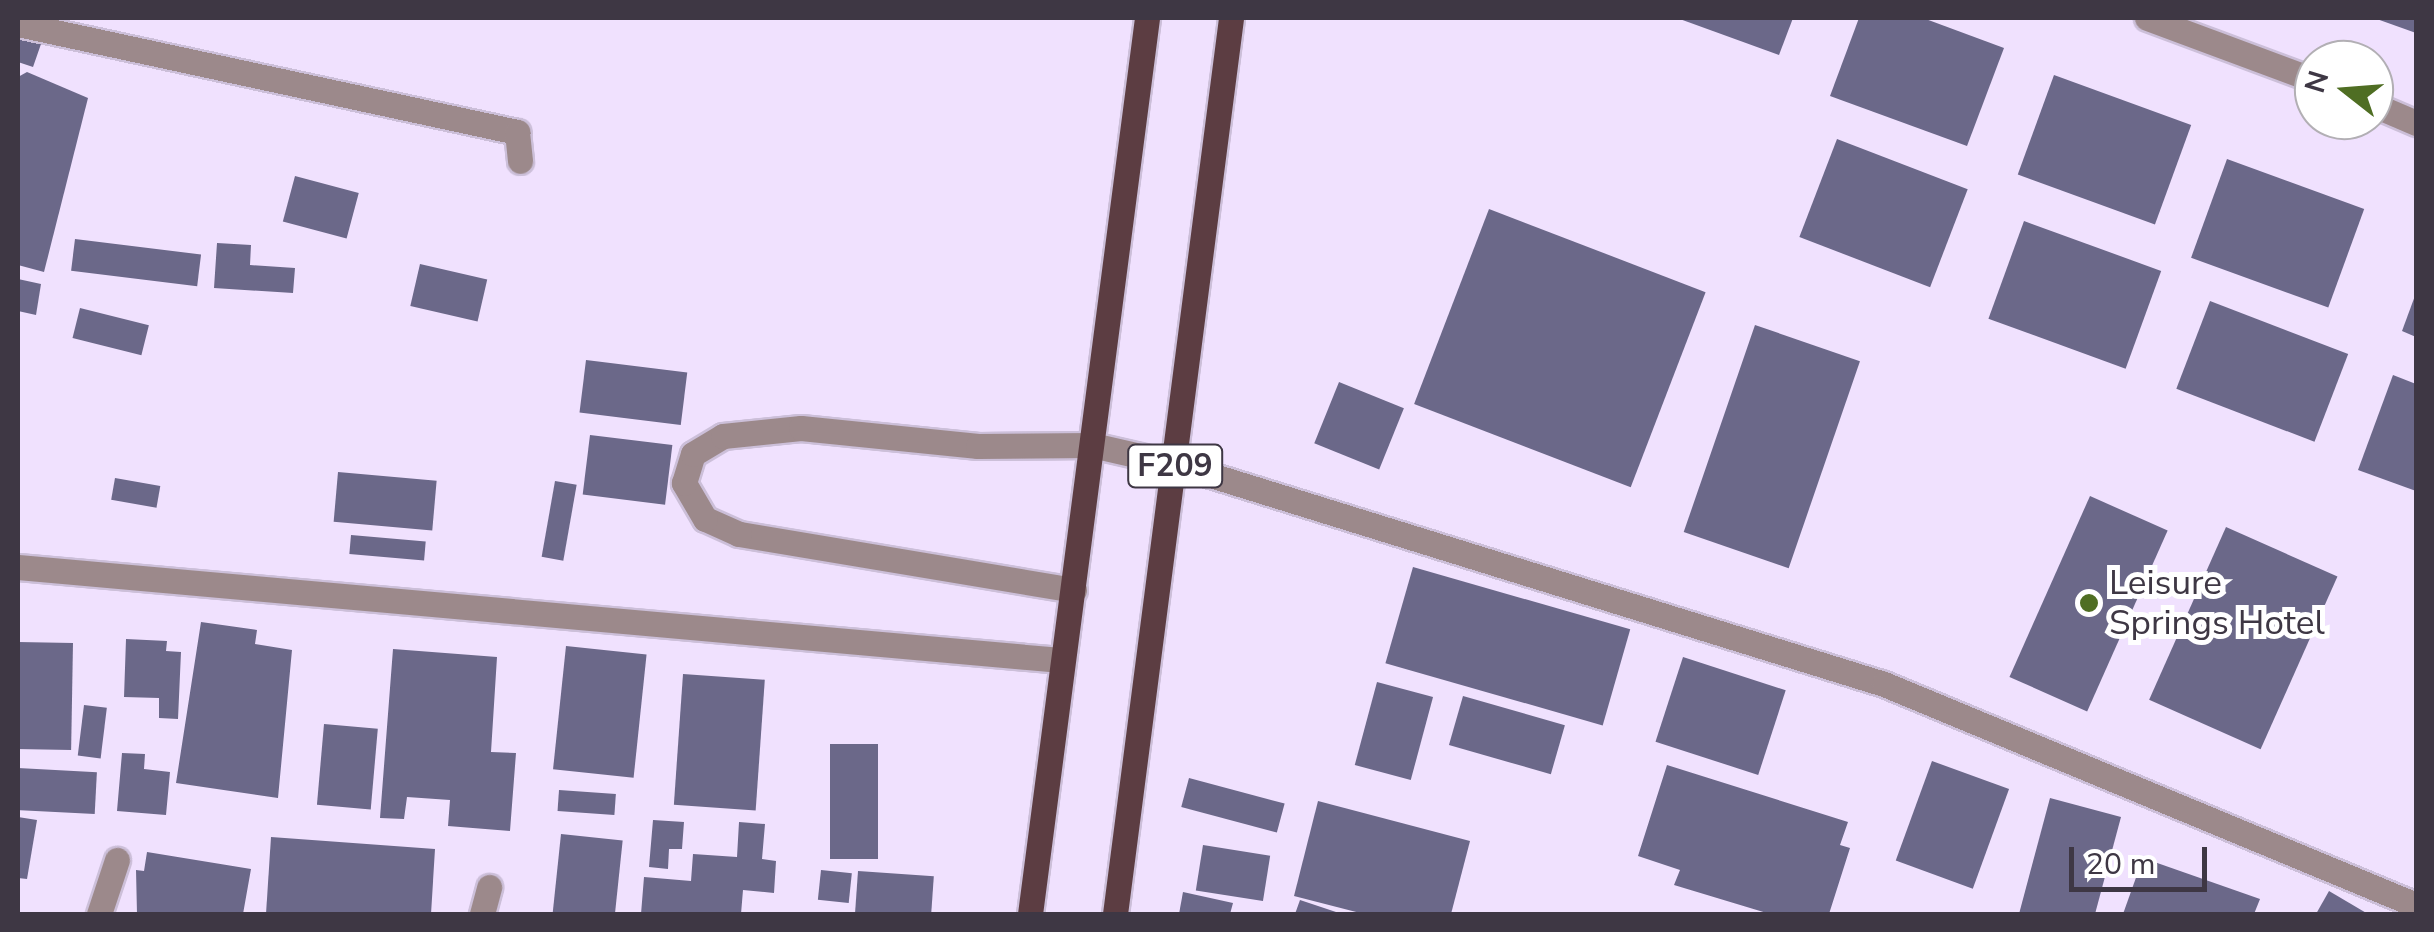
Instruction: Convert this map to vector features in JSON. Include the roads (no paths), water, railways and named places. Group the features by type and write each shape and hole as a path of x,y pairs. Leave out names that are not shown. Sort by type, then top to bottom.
{"main road":[{"name":"F209","path":"1030,914 1147,18"},
{"name":"F209","path":"1115,914 1231,18"}],"street":[{"path":"2147,18 2294,73"},
{"path":"18,24 516,132 520,161"},
{"path":"1074,590 739,534 706,518 684,484 693,454 723,436 801,428 978,446 1092,445 1175,464 1884,684 2416,905"},
{"path":"18,567 1061,660"},
{"path":"99,914 117,860"},
{"path":"482,914 489,887"}],"place":[{"name":"Leisure Springs Hotel","path":"2089,603"}]}
